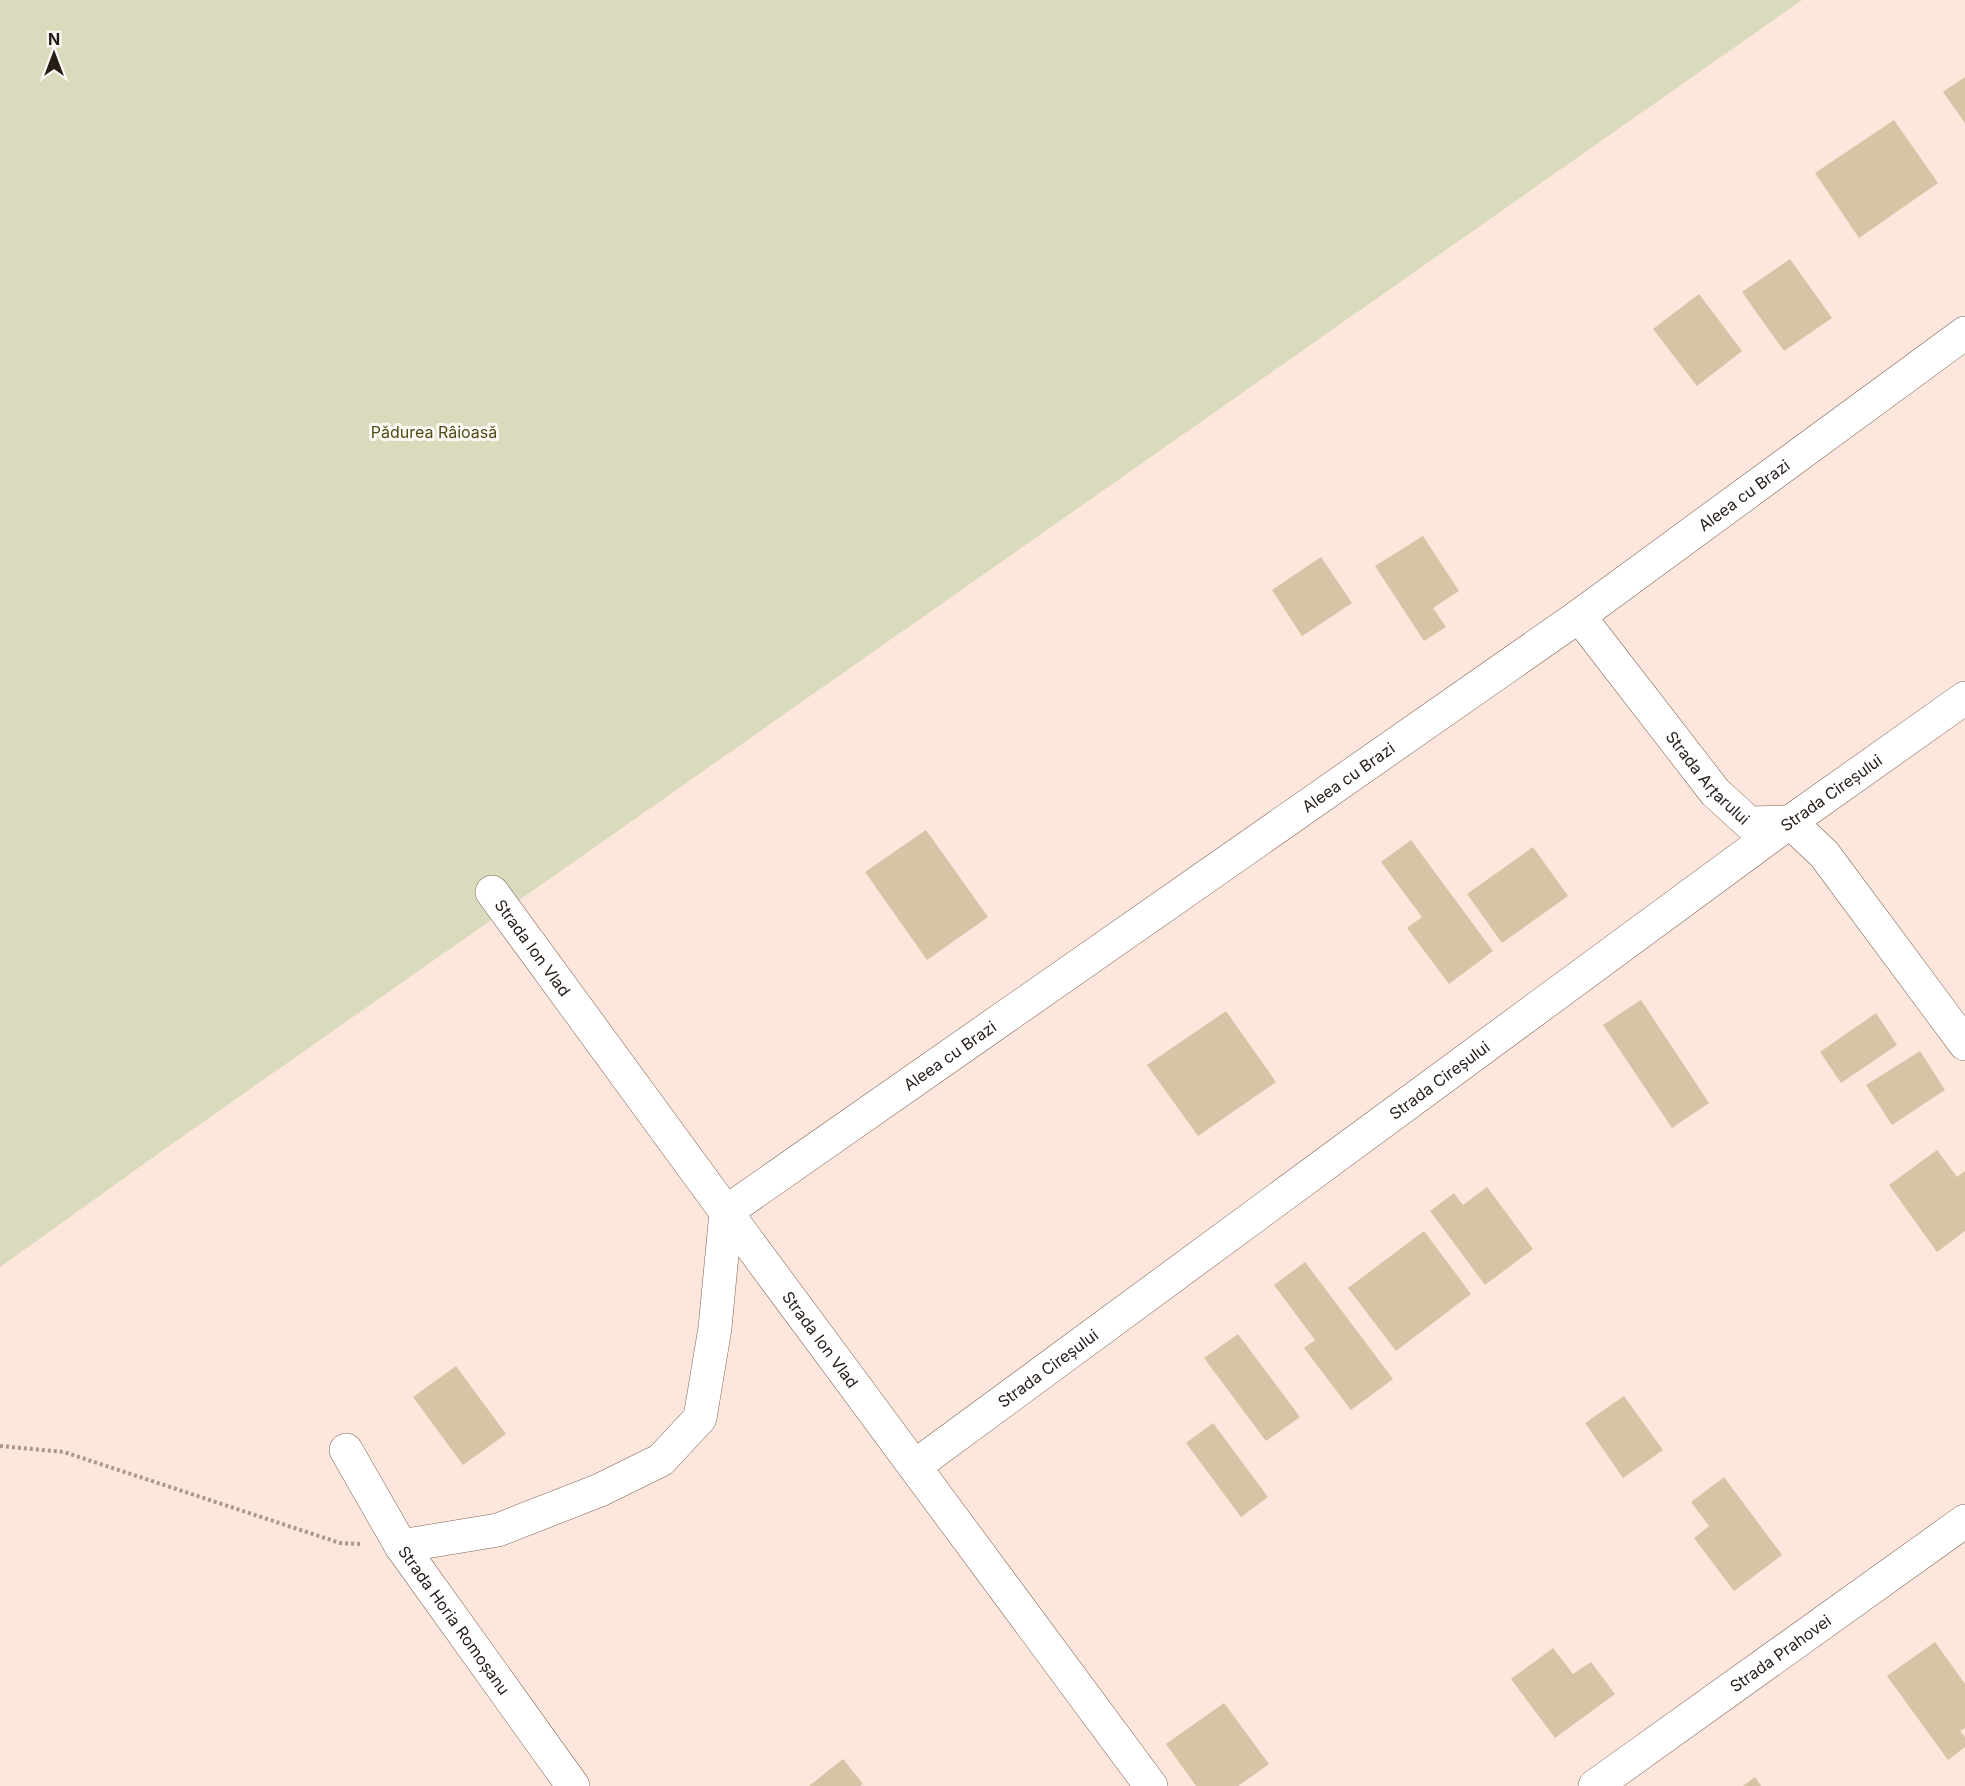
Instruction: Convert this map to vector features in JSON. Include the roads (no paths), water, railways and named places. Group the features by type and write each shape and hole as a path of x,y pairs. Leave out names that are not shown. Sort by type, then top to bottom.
{"street":[{"name":"Aleea cu Brazi","path":"726,1212 1579,616 1965,333"},
{"name":"Strada Arțarului","path":"1579,616 1715,792 1749,823 1790,822"},
{"name":"Strada Cireșului","path":"915,1466 1790,822 1965,698"},
{"path":"1790,822 1824,854 1965,1044"},
{"name":"Strada Ion Vlad","path":"492,892 726,1212 1152,1786"},
{"path":"401,1546 498,1530 600,1490 661,1460 699,1419 715,1328 726,1212"},
{"name":"Strada Horia Romoșanu","path":"346,1450 401,1546 573,1786"},
{"name":"Strada Prahovei","path":"1595,1786 1965,1521"}],"park label":[{"name":"Pădurea Râioasă","path":"434,432"}]}
